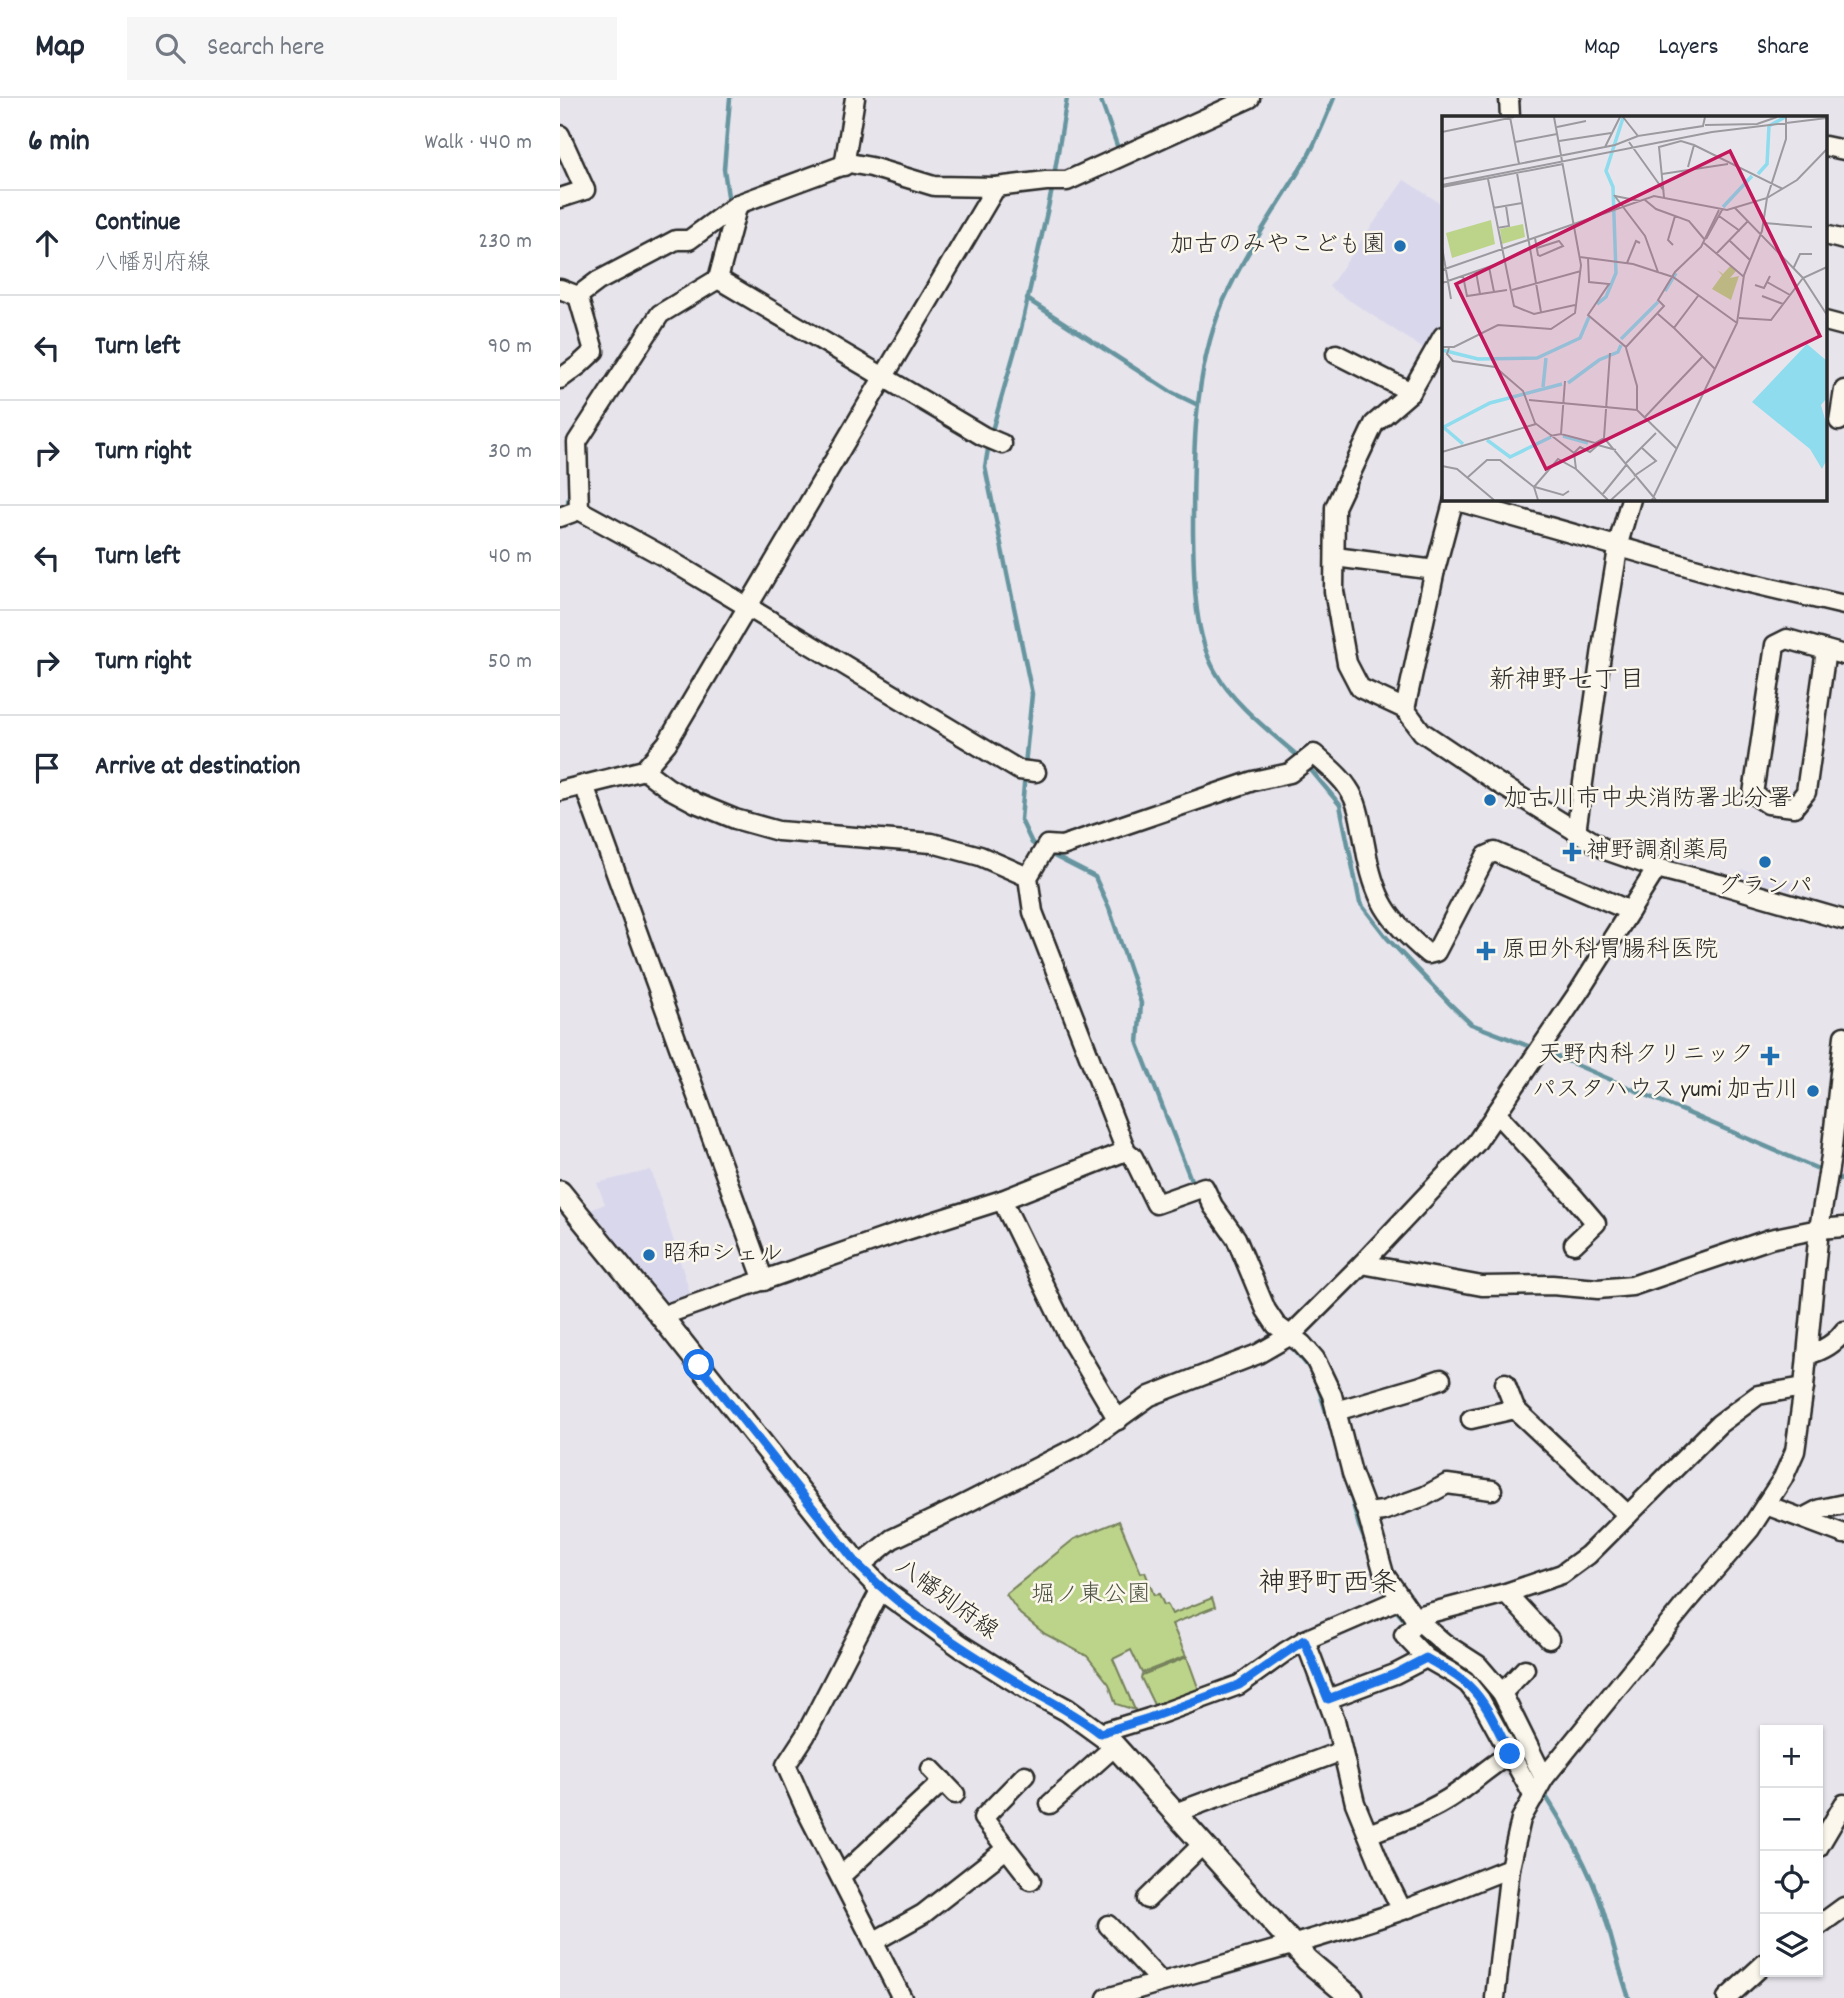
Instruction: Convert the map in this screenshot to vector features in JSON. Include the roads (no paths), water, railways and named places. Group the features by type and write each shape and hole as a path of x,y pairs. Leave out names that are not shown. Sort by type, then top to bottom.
{"main road":[{"name":"八幡別府線","path":"560,1192 859,1566 881,1589 962,1647 1068,1710 1108,1740 1307,1960 1347,1997"}],"street":[{"path":"844,166 855,98"},
{"path":"578,296 598,281 676,240 689,240 738,204 849,163 934,186 996,187 1066,181 1250,98"},
{"path":"1509,98 1510,116"},
{"path":"560,135 585,190 560,198"},
{"path":"1826,146 1844,150"},
{"path":"560,791 644,770 667,743 996,187"},
{"path":"579,510 578,442 660,314 718,279 738,204"},
{"path":"1826,235 1844,240"},
{"path":"718,279 983,436 1002,444"},
{"path":"560,289 578,296"},
{"path":"560,379 594,351 578,296"},
{"path":"1826,321 1844,326"},
{"path":"1442,338 1411,391 1374,424 1335,508 1334,591 1347,663 1360,688 1405,709 1422,732 1608,851 1657,868 1844,920"},
{"path":"1336,354 1411,391"},
{"path":"1836,420 1844,390"},
{"path":"1405,709 1435,570 1454,500"},
{"path":"1458,500 1620,542 1734,579 1844,605"},
{"path":"1576,832 1604,634 1620,542 1631,500"},
{"path":"1620,542 1629,539 1640,500"},
{"path":"560,517 579,510 663,556 1027,771"},
{"path":"1335,557 1435,570"},
{"path":"1787,639 1835,653 1806,792 1794,807 1768,804 1753,794 1775,645 1787,639"},
{"path":"1544,1778 1502,1693 1478,1665 1392,1603 1367,1513 1352,1473 1332,1395 1315,1359 1302,1344 1276,1325 1266,1310 1236,1238 1213,1206 1204,1187 1156,1204 1133,1157 1126,1150 1033,912 1028,877 1047,845 1062,846 1253,781 1290,773 1314,754 1348,787 1359,809 1375,891 1388,914 1410,939 1428,954 1436,952 1486,856 1494,852 1630,911"},
{"path":"644,770 668,788 696,803 736,819 778,831 932,843 980,856 1028,877"},
{"path":"584,785 764,1281"},
{"path":"859,1566 892,1539 1083,1444 1150,1396 1258,1354 1291,1335 1476,1143 1580,990 1657,868"},
{"path":"1495,1998 1510,1868 1521,1819 1544,1778 1750,1529 1783,1478 1796,1451 1819,1230 1831,1156 1844,1036"},
{"path":"1496,1114 1596,1223 1574,1244"},
{"path":"661,1316 901,1232 1002,1200 1126,1150"},
{"path":"1002,1200 1070,1339 1118,1420"},
{"path":"1362,1264 1482,1286 1552,1285 1598,1289 1632,1286 1770,1239 1844,1227"},
{"path":"1807,1355 1823,1350 1844,1331"},
{"path":"1336,1411 1420,1395 1441,1378"},
{"path":"1505,1383 1515,1409 1628,1515"},
{"path":"1534,1797 1474,1691 1454,1674 1426,1658 1404,1635 1416,1619 1562,1574 1588,1555 1719,1424 1758,1395 1804,1387"},
{"path":"1471,1419 1515,1409"},
{"path":"1367,1513 1383,1511 1447,1485 1492,1490"},
{"path":"1803,1518 1820,1509 1844,1504"},
{"path":"1766,1505 1844,1534"},
{"path":"881,1589 805,1736 786,1765 806,1810 902,1998"},
{"path":"1506,1593 1549,1639"},
{"path":"1050,1804 1108,1740 1149,1718 1239,1685 1304,1640 1392,1603"},
{"path":"1304,1640 1328,1699 1355,1803 1402,1910"},
{"path":"1328,1699 1395,1674 1426,1658"},
{"path":"1502,1693 1525,1669"},
{"path":"1175,1813 1342,1751"},
{"path":"1368,1834 1409,1819 1457,1793 1510,1754"},
{"path":"1025,1775 983,1818 1031,1880"},
{"path":"841,1876 943,1781"},
{"path":"1823,1840 1844,1804"},
{"path":"1147,1899 1203,1844"},
{"path":"873,1942 923,1914 1006,1849"},
{"path":"1107,1998 1295,1945 1402,1910 1510,1868"},
{"path":"1823,1922 1844,1907"},
{"path":"1108,1925 1161,1982"},
{"path":"1727,1998 1760,1968"}],"waterway":[{"path":"729,203 724,169 730,98"},
{"path":"1054,176 1067,98"},
{"path":"1100,98 1119,151"},
{"path":"1300,758 1232,695 1222,683 1208,656 1202,639 1195,585 1193,474 1200,386 1213,329 1223,302 1252,246 1308,156 1334,98"},
{"path":"991,434 1021,329 1053,185"},
{"path":"715,257 720,238"},
{"path":"1027,299 1171,392 1198,405"},
{"path":"989,443 985,467 1032,694 1025,765"},
{"path":"567,509 571,483"},
{"path":"1306,764 1340,805 1360,903 1387,938 1471,1024 1536,1049"},
{"path":"1025,773 1021,820 1032,843 1041,848"},
{"path":"1048,853 1095,877 1109,908 1141,1003 1138,1044 1193,1185"},
{"path":"1544,1051 1823,1171"},
{"path":"1834,1176 1844,1181"},
{"path":"1219,1229 1231,1248"},
{"path":"1291,1346 1312,1371"},
{"path":"1318,1386 1337,1447"},
{"path":"1350,1493 1369,1551"},
{"path":"1381,1582 1389,1600"},
{"path":"1393,1607 1408,1624"},
{"path":"1415,1630 1434,1648 1467,1668"},
{"path":"1483,1683 1536,1780"},
{"path":"1542,1790 1591,1878 1629,1998"}],"place":[{"name":"加古のみやこども園","path":"1400,246"},
{"name":"加古川市中央消防署北分署","path":"1490,800"},
{"name":"神野調剤薬局","path":"1572,852"},
{"name":"グランパ","path":"1765,862"},
{"name":"原田外科胃腸科医院","path":"1486,951"},
{"name":"天野内科クリニック","path":"1770,1056"},
{"name":"パスタハウス yumi 加古川","path":"1813,1091"},
{"name":"昭和シェル","path":"649,1255"}],"district":[{"name":"新神野七丁目","path":"1567,681"},
{"name":"神野町西条","path":"1328,1586"}],"park label":[{"name":"堀ノ東公園","path":"1091,1596"}]}
